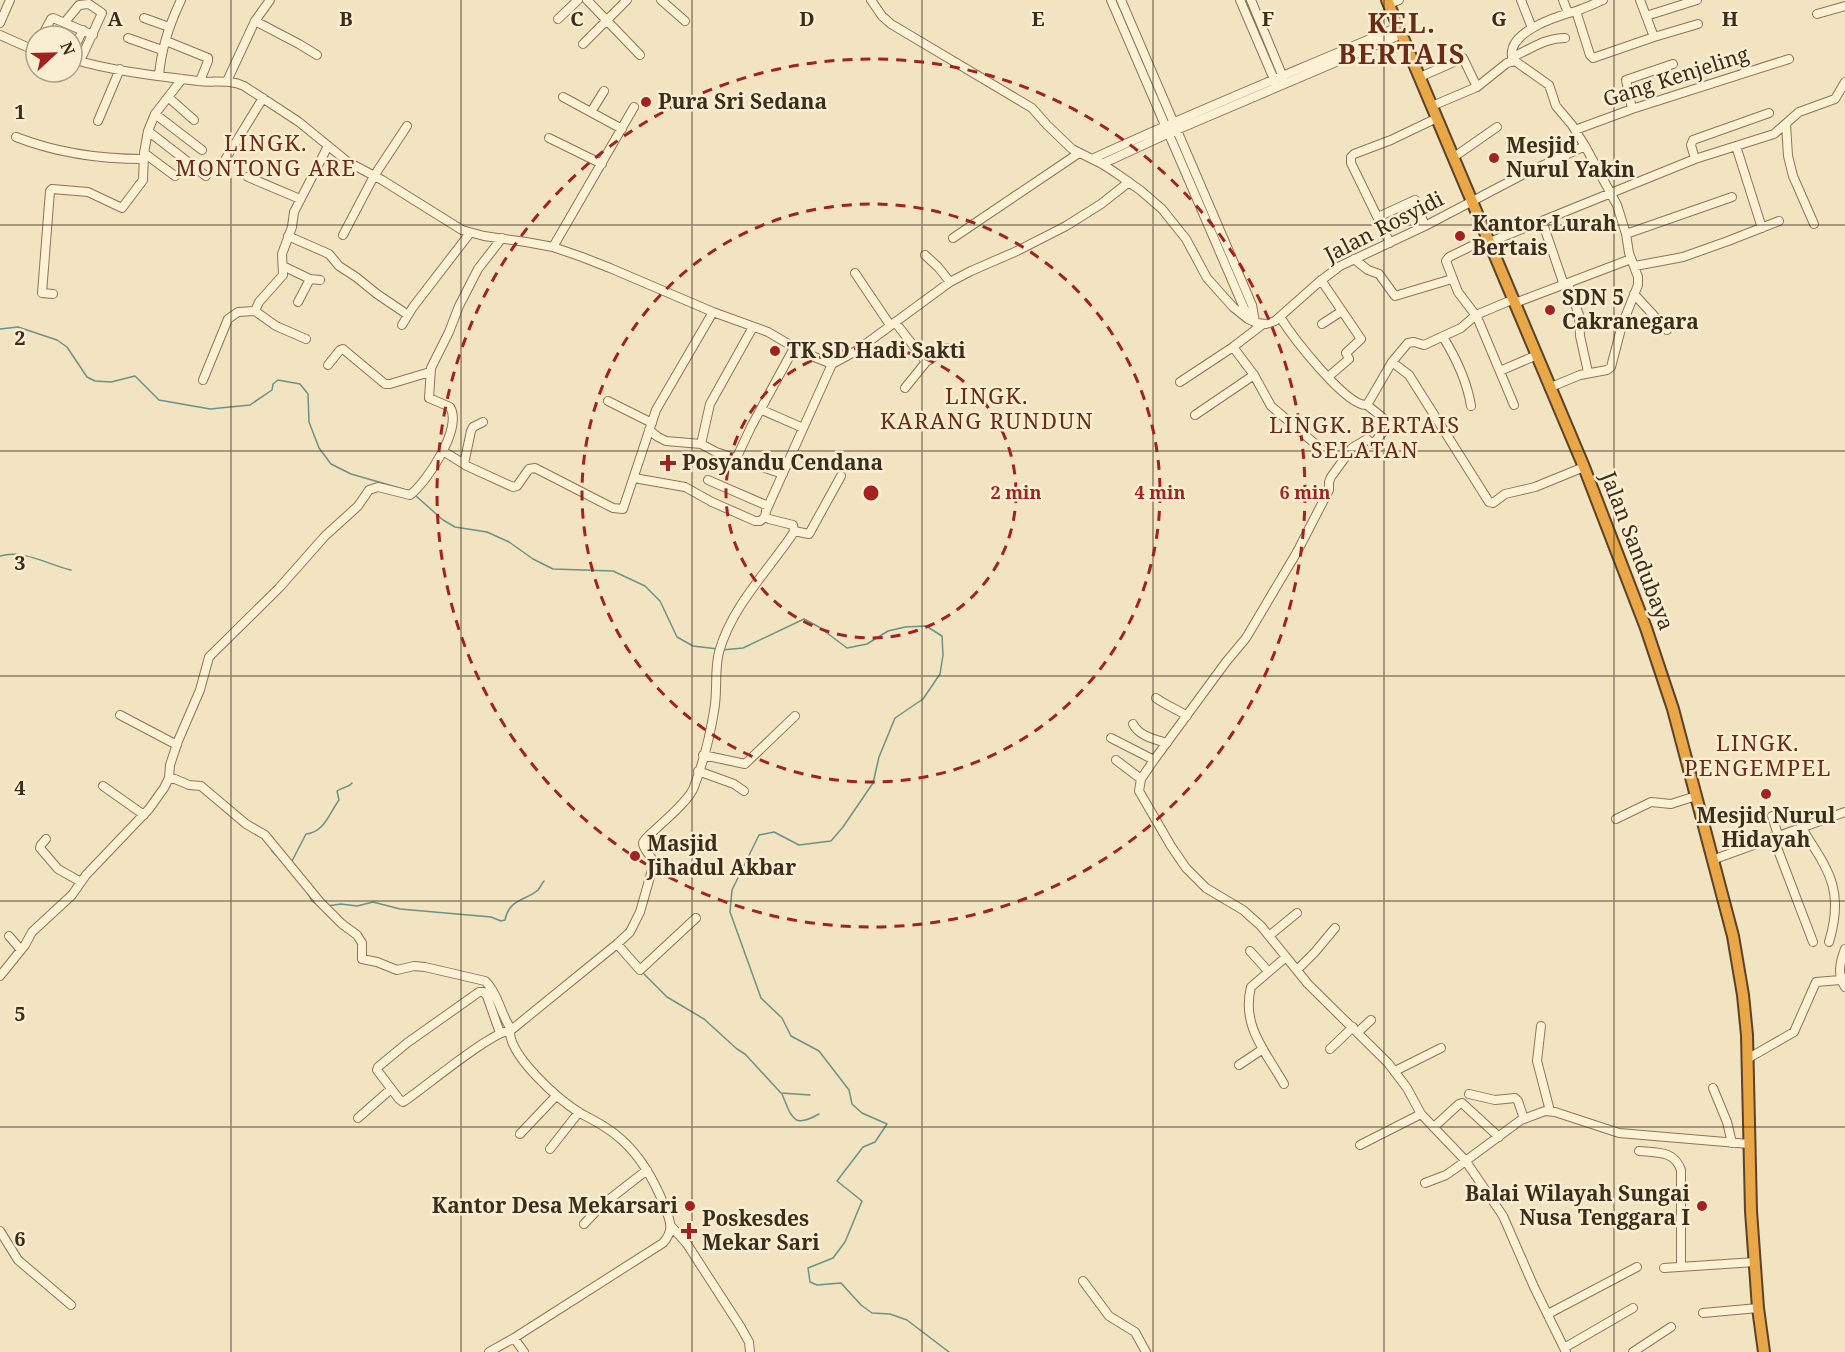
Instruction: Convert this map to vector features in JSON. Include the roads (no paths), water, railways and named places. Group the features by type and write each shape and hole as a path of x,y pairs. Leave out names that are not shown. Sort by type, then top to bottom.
{"highway":[{"name":"Jalan Sandubaya","path":"1392,1 1400,30 1584,467 1673,709 1733,936 1738,982 1746,1014 1751,1211 1758,1308 1764,1352"}],"street":[{"path":"0,23 10,0"},
{"path":"159,75 162,50 181,0"},
{"path":"227,81 255,21 270,0"},
{"path":"558,19 578,0"},
{"path":"587,0 640,55"},
{"path":"584,44 627,0"},
{"path":"661,0 685,21"},
{"path":"871,0 891,24 1036,110 1067,145 1102,164 1150,198 1169,216 1186,239 1207,278 1233,307 1256,322"},
{"path":"1111,0 1252,305 1256,322"},
{"path":"1121,0 1170,128"},
{"path":"1240,0 1275,84"},
{"path":"1251,0 1284,80"},
{"path":"1521,0 1532,28"},
{"path":"1563,0 1572,12 1590,56 1593,58 1698,24"},
{"path":"1551,387 1588,372 1609,369 1613,364 1622,325 1638,281 1626,234 1612,194 1575,130 1556,106 1552,90 1547,83 1513,60 1511,48 1515,41 1532,28 1603,0"},
{"path":"1640,0 1654,37"},
{"path":"1646,16 1696,0"},
{"path":"65,22 78,5 92,5 102,14 93,35 84,48"},
{"path":"1817,14 1845,6"},
{"path":"49,24 52,18 70,24"},
{"path":"144,18 169,27"},
{"path":"255,21 317,55"},
{"path":"84,30 93,35"},
{"path":"1092,159 1400,30"},
{"path":"0,35 24,45"},
{"path":"128,38 162,50"},
{"path":"1432,106 1477,87 1513,60 1545,41 1565,38"},
{"path":"166,41 207,58 208,61 200,81"},
{"path":"1420,77 1463,58 1477,87"},
{"name":"Gang Kenjeling","path":"1575,130 1632,109 1789,59"},
{"path":"84,62 182,79 235,82 300,122 348,162 448,223 470,233 553,247 768,332 794,348 832,364"},
{"path":"1632,109 1626,80 1673,64"},
{"path":"98,121 120,69"},
{"path":"53,294 42,293 50,191 52,189 88,192 120,208 143,180 143,156 148,131 155,114 182,79"},
{"path":"1514,405 1476,315 1458,292 1452,279 1446,261 1448,257 1612,194 1695,159 1782,129 1799,112 1833,100 1845,82"},
{"path":"591,112 604,91"},
{"path":"168,97 194,120"},
{"path":"563,97 622,129"},
{"path":"223,163 263,98"},
{"path":"553,247 634,107"},
{"path":"1695,159 1692,141 1769,112"},
{"path":"155,114 202,150"},
{"path":"1390,243 1351,163 1352,156 1437,118"},
{"path":"343,235 374,176 407,126"},
{"path":"1454,158 1497,127"},
{"path":"1102,164 1170,128"},
{"path":"1782,129 1793,176 1814,224"},
{"path":"148,131 206,176"},
{"path":"16,137 45,148 112,159 143,156 175,176"},
{"path":"549,138 602,164"},
{"path":"255,311 259,302 283,275 282,254 294,212 328,146"},
{"name":"Jalan Rosyidi","path":"1180,382 1233,347 1256,322 1271,323 1280,317 1340,266 1585,146"},
{"path":"1736,146 1762,228"},
{"path":"953,238 1079,153"},
{"path":"248,177 300,199"},
{"path":"634,478 685,487 712,502 755,521 760,521 765,517 832,364 856,351 950,282 1049,235 1095,208 1129,182"},
{"path":"1626,234 1732,197"},
{"path":"1378,217 1415,200 1425,226"},
{"path":"1542,221 1579,315 1580,336 1588,372"},
{"path":"1367,405 1392,362 1408,343 1423,345 1465,326 1476,315 1514,301 1633,263 1683,256 1779,221"},
{"path":"402,325 470,233"},
{"path":"288,236 329,254 339,266 408,315"},
{"path":"0,976 32,932 67,900 144,815 169,779 170,765 200,690 208,660 217,649 279,588 325,536 358,506 369,490 378,487 408,495 414,491 443,451 453,411 448,406 429,398 430,372 474,277 502,238"},
{"path":"925,255 950,282"},
{"path":"1354,260 1368,270 1379,274 1395,296 1452,279"},
{"path":"283,266 310,279 320,280"},
{"path":"855,273 892,324 926,362"},
{"path":"298,302 310,279"},
{"path":"1321,280 1361,339 1346,353 1349,359 1328,377"},
{"path":"1634,294 1667,330"},
{"path":"202,380 228,319 238,312 255,311 276,326 306,339"},
{"path":"1322,324 1342,311"},
{"path":"443,451 513,488 529,469 536,468 620,510 624,507 656,410 713,312"},
{"path":"1280,317 1296,341 1328,377 1346,395 1362,405 1367,405 1388,422 1388,426 1372,444 1367,440 1352,448 1331,477 1329,490 1297,552 1246,638 1154,760 1141,779 1138,789 1186,868 1206,888 1253,918 1319,996 1395,1071 1412,1095 1420,1114 1466,1160 1503,1216 1565,1350 1633,1308"},
{"path":"701,444 710,404 753,327"},
{"path":"1443,337 1465,382 1470,405"},
{"path":"1233,347 1254,375 1271,406 1327,454"},
{"path":"736,459 794,348"},
{"path":"905,388 926,362 947,348"},
{"path":"328,365 343,349 385,384 430,372"},
{"path":"1500,371 1537,355"},
{"path":"1392,362 1409,375 1489,502 1494,503 1505,494 1535,488 1584,467"},
{"path":"1195,415 1254,375"},
{"path":"608,401 650,427 658,437 666,441 701,444 736,459 783,474"},
{"path":"762,410 803,428"},
{"path":"464,464 471,431 473,427 483,422"},
{"path":"794,531 809,534 841,476"},
{"path":"708,480 768,506"},
{"path":"500,1033 488,996 484,992 479,992 407,1043 377,1068 399,1099 404,1101 500,1033 511,1030 630,932 653,871 653,860 644,848 644,839 682,806 694,789 714,712 719,654 724,638 737,613 794,531 791,524 765,517"},
{"path":"1156,698 1187,716"},
{"path":"120,715 177,745"},
{"path":"703,755 746,764 795,716"},
{"path":"1133,724 1141,734 1167,743"},
{"path":"1111,738 1154,760"},
{"path":"1116,760 1141,779"},
{"path":"698,771 744,790"},
{"path":"169,779 201,786 246,824 265,836 320,902 357,935 362,943 362,959 397,970 414,966 424,967 485,981 511,1030 511,1041 518,1053 556,1096 613,1131 635,1153 656,1185 671,1226 687,1244 741,1326 749,1342 750,1352"},
{"path":"103,786 144,815"},
{"path":"1616,819 1651,802 1671,804 1696,796"},
{"path":"1712,860 1845,812"},
{"path":"1772,816 1776,836 1813,942"},
{"path":"1801,827 1830,874 1834,885 1837,898 1836,913 1829,942"},
{"path":"46,839 40,848 58,869 81,882"},
{"path":"653,871 688,872"},
{"path":"1269,936 1296,913"},
{"path":"617,944 641,969 696,918"},
{"path":"1297,969 1335,928"},
{"path":"9,936 21,950"},
{"path":"1747,1059 1794,1032 1812,986 1816,982 1844,982 1840,967 1845,949"},
{"path":"1250,951 1268,971"},
{"path":"1284,1084 1255,1035 1248,1018 1251,987 1286,957"},
{"path":"1330,1049 1371,1020"},
{"path":"1541,1026 1537,1061 1550,1111"},
{"path":"1395,1071 1441,1048"},
{"path":"1239,1065 1263,1049"},
{"path":"1713,1088 1727,1122 1732,1143"},
{"path":"358,1118 391,1089"},
{"path":"1469,1094 1496,1100 1515,1098 1524,1119"},
{"path":"520,1134 556,1096"},
{"path":"1434,1127 1462,1103 1499,1137"},
{"path":"1425,1184 1446,1174 1524,1119 1550,1111 1619,1133 1749,1144"},
{"path":"550,1149 579,1112"},
{"path":"1360,1145 1420,1114"},
{"path":"1639,1151 1667,1154 1678,1162 1681,1170 1681,1266"},
{"path":"584,1224 602,1205 647,1170"},
{"path":"489,1352 663,1243 671,1226"},
{"path":"0,1232 18,1260 71,1305"},
{"path":"1664,1268 1755,1262"},
{"path":"1548,1314 1637,1268"},
{"path":"1083,1281 1109,1316 1135,1332 1146,1352"},
{"path":"1703,1313 1758,1308"},
{"path":"1633,1352 1671,1328"},
{"path":"514,1338 524,1352"}],"waterway":[{"path":"0,329 18,327 57,340 67,347 87,377 95,381 111,382 135,376 159,400 210,409 250,405 272,390 273,384 278,380 300,384 308,394 309,422 319,448 331,464 351,474 410,491"},
{"path":"416,496 443,520 455,527 487,532 509,542 533,559 553,569 613,571 645,586 660,601 677,637 693,646 718,649"},
{"path":"0,556 9,554 27,556 71,570"},
{"path":"722,650 743,648 804,619 847,648 867,644 888,631 905,627 926,626 942,636 943,655 940,674 923,699 895,718 879,757 873,783 843,827 831,841 799,845 774,832 759,835 732,890 730,912 761,998 782,1018 791,1036 819,1051 849,1090 852,1104 862,1113 887,1124 875,1142 863,1147 837,1181 862,1201 845,1242 833,1258 808,1268 810,1282 817,1285 841,1283 861,1305 872,1313 890,1314 907,1320 949,1352"},
{"path":"292,861 306,834 317,830 329,816 339,800 337,791 352,783"},
{"path":"272,851 279,858"},
{"path":"288,869 296,879"},
{"path":"327,906 341,904 357,906 373,902 400,909 491,917 501,921 505,920 514,904 533,894 544,881"},
{"path":"307,892 312,901 319,906"},
{"path":"643,973 667,997 704,1019 745,1054 781,1093 810,1095"},
{"path":"782,1094 795,1119 804,1121 819,1114"}],"place":[{"name":"Pura Sri Sedana","path":"646,102"},
{"name":"Mesjid Nurul Yakin","path":"1494,158"},
{"name":"Kantor Lurah Bertais","path":"1460,236"},
{"name":"SDN 5 Cakranegara","path":"1550,310"},
{"name":"TK SD Hadi Sakti","path":"775,351"},
{"name":"Posyandu Cendana","path":"668,463"},
{"name":"Mesjid Nurul Hidayah","path":"1766,794"},
{"name":"Masjid Jihadul Akbar","path":"635,856"},
{"name":"Kantor Desa Mekarsari","path":"690,1206"},
{"name":"Balai Wilayah Sungai Nusa Tenggara I","path":"1702,1206"},
{"name":"Poskesdes Mekar Sari","path":"689,1231"}],"district":[{"name":"KEL. BERTAIS","path":"1402,40"},
{"name":"LINGK. MONTONG ARE","path":"266,156"},
{"name":"LINGK. KARANG RUNDUN","path":"987,408"},
{"name":"LINGK. BERTAIS SELATAN","path":"1365,438"},
{"name":"LINGK. PENGEMPEL","path":"1758,756"}]}
